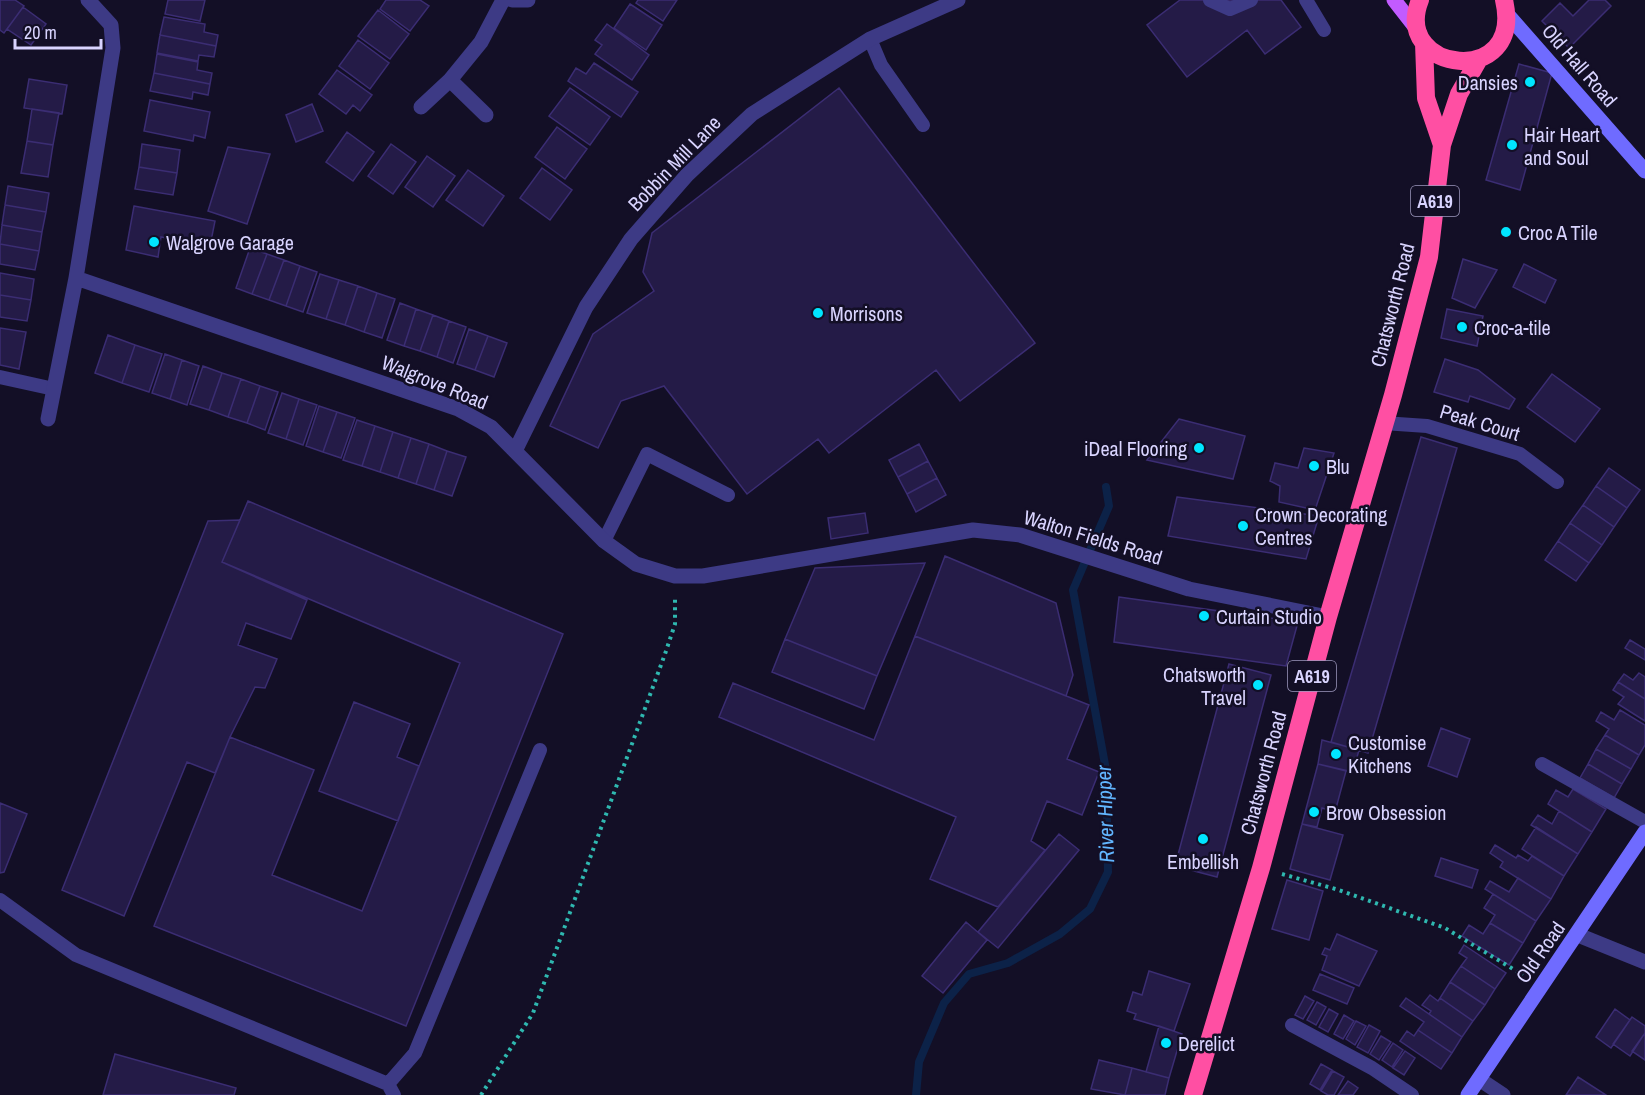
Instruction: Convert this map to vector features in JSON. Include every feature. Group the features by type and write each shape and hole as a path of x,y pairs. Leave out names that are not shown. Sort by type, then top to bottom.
{"highway":[{"name":"Chatsworth Road","path":"1420,0 1417,19 1421,38 1426,98 1442,145"},
{"name":"Chatsworth Road","path":"1193,1095 1261,868 1328,617 1429,257 1442,145 1459,94 1479,59 1491,52 1500,41 1506,28 1505,7"},
{"path":"1421,38 1435,54 1449,61 1464,63 1479,59"}],"main road":[{"path":"1394,0 1421,38"}],"street":[{"path":"48,419 76,278 113,48 111,25 88,0"},
{"path":"421,107 450,80 482,42 503,0"},
{"path":"512,0 528,0"},
{"name":"Bobbin Mill Lane","path":"516,449 586,307 631,239 687,175 752,114 870,39 958,0"},
{"name":"Old Hall Road","path":"1505,7 1645,171"},
{"path":"450,80 486,115"},
{"name":"Walgrove Road","path":"76,278 458,409 491,427 516,449 604,541 636,564 675,576 703,576 738,568"},
{"name":"Walton Fields Road","path":"738,568 973,530 1020,535 1189,589 1328,617"},
{"name":"Old Road","path":"1468,1095 1578,935 1645,832"},
{"path":"1578,935 1645,962"},
{"path":"1479,1079 1503,1095"}],"lane":[{"path":"1210,0 1230,9 1251,0"},
{"path":"1306,0 1324,30"},
{"path":"870,39 881,65 923,124"},
{"path":"0,377 54,389"},
{"name":"Peak Court","path":"1383,423 1427,426 1520,454 1557,482"},
{"path":"604,541 647,454 728,495"},
{"path":"0,900 76,955 391,1089 415,1053 540,750"},
{"path":"1542,765 1645,822"},
{"path":"1292,1025 1372,1068 1412,1095"}],"path":[{"path":"481,1095 533,1013 675,624 675,576"},
{"path":"1261,868 1339,890 1445,928 1541,987"}],"building":[{"path":"0,0 15,0 24,6 4,33 0,30"},
{"path":"168,0 205,0 200,21 165,14"},
{"path":"386,0 420,0 429,6 410,31 380,9"},
{"path":"638,0 677,0 663,21 636,3"},
{"path":"1180,0 1281,0 1301,27 1265,54 1247,30 1187,77 1147,25"},
{"path":"1589,0 1605,0 1611,6 1569,48 1542,21 1560,3 1573,16"},
{"path":"630,4 662,25 646,50 614,28"},
{"path":"23,7 46,24 31,45 7,29"},
{"path":"378,10 409,34 390,59 358,36"},
{"path":"164,17 205,24 204,32 218,35 216,46 160,35"},
{"path":"607,24 649,55 632,80 595,54 602,45 595,40"},
{"path":"160,35 216,46 214,57 199,55 198,61 157,53"},
{"path":"358,40 389,63 370,89 339,66"},
{"path":"157,54 198,62 197,70 212,73 210,84 154,73"},
{"path":"594,63 638,92 621,117 568,81 576,68 586,74"},
{"path":"1519,64 1552,73 1520,190 1486,180"},
{"path":"337,70 372,95 360,111 353,105 346,114 319,94"},
{"path":"154,73 210,84 208,95 193,92 192,99 150,91"},
{"path":"29,79 67,85 62,114 24,108"},
{"path":"570,88 610,117 590,145 549,116"},
{"name":"Morrisons","path":"839,88 1035,343 960,401 936,370 829,453 818,439 747,494 664,386 621,401 598,448 550,426 593,334 654,291 643,272 652,233"},
{"path":"150,100 210,112 205,138 194,135 193,141 144,131"},
{"path":"312,104 323,131 296,142 286,115"},
{"path":"32,109 59,113 53,145 27,141"},
{"path":"557,127 587,149 565,179 535,157"},
{"path":"347,132 374,152 353,181 326,162"},
{"path":"27,141 53,145 48,177 21,173"},
{"path":"142,144 180,150 177,173 139,167"},
{"path":"391,144 416,162 393,194 368,176"},
{"path":"228,147 270,154 247,224 208,211"},
{"path":"427,156 455,176 433,207 405,187"},
{"path":"139,167 177,173 173,195 135,189"},
{"path":"542,168 572,190 550,220 520,198"},
{"path":"468,170 504,196 483,226 446,200"},
{"path":"8,186 49,193 46,212 5,205"},
{"path":"5,205 46,212 42,232 2,225"},
{"path":"134,206 215,221 210,246 161,237 158,257 126,250"},
{"path":"2,225 42,232 39,251 0,244"},
{"path":"0,244 39,251 35,270 0,264"},
{"path":"250,248 267,254 252,294 236,288"},
{"path":"267,254 284,260 269,300 252,294"},
{"path":"1463,259 1497,270 1475,308 1452,298"},
{"path":"284,260 300,266 286,306 269,300"},
{"path":"1524,264 1556,280 1545,303 1513,287"},
{"path":"300,266 317,272 303,312 286,306"},
{"path":"0,273 34,279 31,300 0,295"},
{"path":"320,274 339,280 326,319 307,313"},
{"path":"339,280 358,286 345,325 326,319"},
{"path":"358,286 377,293 364,332 345,325"},
{"path":"377,293 395,299 382,338 364,332"},
{"path":"0,295 31,300 27,321 0,317"},
{"path":"400,303 416,309 404,346 387,340"},
{"path":"416,309 433,315 420,351 404,346"},
{"name":"Croc-a-tile","path":"1447,309 1483,316 1477,346 1441,338"},
{"path":"433,315 449,321 437,357 420,351"},
{"path":"449,321 466,327 453,363 437,357"},
{"path":"0,328 26,332 19,369 0,365"},
{"path":"469,329 488,336 475,370 457,364"},
{"path":"108,335 135,345 122,383 95,373"},
{"path":"488,336 507,343 494,377 475,370"},
{"path":"135,345 162,354 149,392 122,383"},
{"path":"165,354 182,360 170,399 152,393"},
{"path":"1445,359 1478,370 1515,399 1509,409 1470,396 1468,402 1434,392"},
{"path":"182,360 199,366 187,405 170,399"},
{"path":"203,366 222,373 209,410 190,404"},
{"path":"222,373 241,379 228,417 209,410"},
{"path":"1552,374 1600,409 1575,442 1527,407"},
{"path":"241,379 260,386 247,423 228,417"},
{"path":"260,386 278,392 265,430 247,423"},
{"path":"282,393 299,399 286,439 268,433"},
{"path":"299,399 317,405 303,445 286,439"},
{"path":"319,406 337,412 323,452 306,446"},
{"path":"337,412 355,418 341,458 323,452"},
{"name":"iDeal Flooring","path":"1179,419 1245,436 1233,479 1147,460"},
{"path":"357,420 375,426 362,466 343,460"},
{"path":"375,426 393,432 380,472 362,466"},
{"path":"393,432 411,438 398,478 380,472"},
{"path":"1421,437 1457,448 1368,753 1331,742"},
{"path":"411,438 429,444 416,484 398,478"},
{"path":"429,444 447,451 434,490 416,484"},
{"path":"919,444 928,461 898,477 889,460"},
{"path":"1304,448 1334,453 1315,510 1279,502 1280,486 1270,481 1275,463 1298,468"},
{"path":"447,451 466,457 452,496 434,490"},
{"path":"928,461 937,478 907,494 898,477"},
{"path":"1609,468 1640,490 1627,508 1596,486"},
{"path":"937,478 946,495 916,512 907,494"},
{"path":"1596,486 1627,508 1614,527 1583,505"},
{"name":"Crown Decorating Centres","path":"1177,497 1319,516 1306,559 1168,536"},
{"path":"248,501 563,634 406,1026 154,926 230,737 314,770 272,875 362,911 460,663 222,562"},
{"path":"1583,505 1614,527 1602,545 1570,523"},
{"path":"865,513 868,533 831,539 828,518"},
{"path":"240,520 222,562 307,600 291,639 246,623 238,645 277,659 265,688 255,687 215,773 187,762 124,916 62,890 208,521"},
{"path":"1570,523 1602,545 1589,563 1558,541"},
{"path":"1558,541 1589,563 1576,581 1545,560"},
{"path":"945,556 1056,603 1073,675 1066,696 915,636"},
{"path":"925,563 877,676 785,639 815,568"},
{"path":"1119,597 1298,622 1286,666 1114,642"},
{"path":"915,636 1089,705 1067,759 1099,772 1082,815 1047,801 1031,841 1045,850 998,907 930,879 956,817 719,717 733,683 874,740"},
{"path":"785,639 877,676 864,709 772,672"},
{"path":"1630,640 1645,649 1645,660 1625,648"},
{"path":"1229,664 1271,675 1217,877 1175,866"},
{"path":"1639,673 1645,677 1645,699 1618,682 1624,674 1633,680"},
{"path":"1618,682 1645,699 1645,721 1618,704 1624,697 1613,690"},
{"path":"354,702 410,724 397,757 419,766 398,821 319,791"},
{"path":"1620,710 1645,725 1645,745 1639,755 1605,735 1609,729 1596,721 1601,712 1614,720"},
{"path":"1441,728 1470,739 1457,777 1428,766"},
{"path":"1605,735 1639,755 1631,769 1596,749"},
{"path":"1322,740 1359,750 1353,772 1318,764"},
{"path":"1596,749 1631,769 1622,784 1588,764"},
{"path":"1318,764 1346,771 1335,812 1322,808 1317,827 1302,824"},
{"path":"1588,764 1622,784 1614,798 1580,778"},
{"path":"1573,789 1606,809 1592,832 1548,804 1556,790 1568,797"},
{"path":"0,803 27,814 4,872 0,873"},
{"path":"1559,811 1592,832 1578,854 1531,825 1538,815 1552,824"},
{"path":"1302,824 1343,835 1330,880 1290,869"},
{"path":"1536,827 1578,854 1564,876 1522,849"},
{"path":"1059,834 1079,850 998,948 978,932"},
{"path":"1495,845 1516,858 1518,855 1528,861 1532,856 1564,876 1551,899 1500,867 1503,862 1490,853"},
{"path":"1441,858 1478,870 1472,888 1435,876"},
{"path":"1518,878 1551,899 1536,921 1485,889 1490,881 1509,892"},
{"path":"1287,880 1323,891 1309,940 1272,929"},
{"path":"1493,894 1536,921 1523,943 1490,923 1495,915 1484,908"},
{"path":"966,922 987,940 943,993 922,976"},
{"path":"1490,923 1523,943 1509,965 1462,936 1469,925 1483,934"},
{"path":"1337,934 1377,951 1359,986 1322,970 1327,956 1322,954 1325,948 1330,950"},
{"path":"1464,945 1506,973 1495,989 1461,966 1467,958 1459,953"},
{"path":"1461,966 1495,989 1485,1005 1450,982"},
{"path":"1149,971 1190,984 1174,1031 1134,1019 1136,1014 1127,1011 1133,992 1142,995"},
{"path":"1320,974 1354,988 1347,1004 1313,990"},
{"path":"1450,982 1485,1005 1473,1021 1440,998"},
{"path":"1430,995 1438,1001 1440,998 1473,1021 1462,1037 1429,1014 1431,1011 1422,1005"},
{"path":"1305,996 1314,1001 1303,1019 1295,1015"},
{"path":"1406,998 1462,1037 1452,1053 1418,1030 1424,1022 1400,1006"},
{"path":"1317,1002 1326,1007 1316,1025 1307,1020"},
{"path":"1329,1009 1338,1014 1328,1032 1319,1027"},
{"path":"1615,1009 1630,1020 1611,1048 1596,1037"},
{"path":"1344,1015 1354,1021 1343,1039 1334,1034"},
{"path":"1632,1017 1645,1026 1645,1033 1630,1056 1613,1044"},
{"path":"1356,1021 1366,1026 1355,1045 1346,1039"},
{"path":"1369,1025 1380,1031 1368,1053 1357,1047"},
{"name":"Derelict","path":"1159,1026 1182,1034 1169,1078 1146,1072"},
{"path":"1418,1030 1452,1053 1441,1069 1400,1041 1407,1031 1414,1036"},
{"path":"1645,1033 1645,1060 1632,1051"},
{"path":"1381,1036 1391,1042 1379,1060 1370,1054"},
{"path":"1393,1043 1403,1050 1392,1067 1382,1060"},
{"path":"1405,1051 1415,1058 1404,1075 1393,1068"},
{"path":"115,1054 236,1088 234,1095 103,1095"},
{"path":"1099,1060 1132,1068 1125,1095 1091,1089"},
{"path":"1321,1064 1332,1070 1320,1090 1310,1084"},
{"path":"1132,1068 1169,1078 1165,1095 1125,1095"},
{"path":"1333,1071 1344,1077 1334,1095 1328,1095 1321,1091"},
{"path":"1578,1077 1606,1095 1566,1095"},
{"path":"1348,1081 1358,1088 1353,1095 1338,1095"}],"waterway":[{"name":"River Hipper","path":"916,1095 919,1062 944,1003 969,974 1008,963 1060,934 1090,909 1108,872 1106,770 1073,590 1109,506 1106,487"}],"place":[{"name":"Dansies","path":"1530,82"},
{"name":"Hair Heart and Soul","path":"1512,145"},
{"name":"Croc A Tile","path":"1506,232"},
{"name":"Walgrove Garage","path":"154,242"},
{"name":"Morrisons","path":"818,313"},
{"name":"Croc-a-tile","path":"1462,327"},
{"name":"iDeal Flooring","path":"1199,448"},
{"name":"Blu","path":"1314,466"},
{"name":"Crown Decorating Centres","path":"1243,526"},
{"name":"Curtain Studio","path":"1204,616"},
{"name":"Chatsworth Travel","path":"1258,685"},
{"name":"Customise Kitchens","path":"1336,754"},
{"name":"Brow Obsession","path":"1314,812"},
{"name":"Embellish","path":"1203,839"},
{"name":"Derelict","path":"1166,1043"}]}
